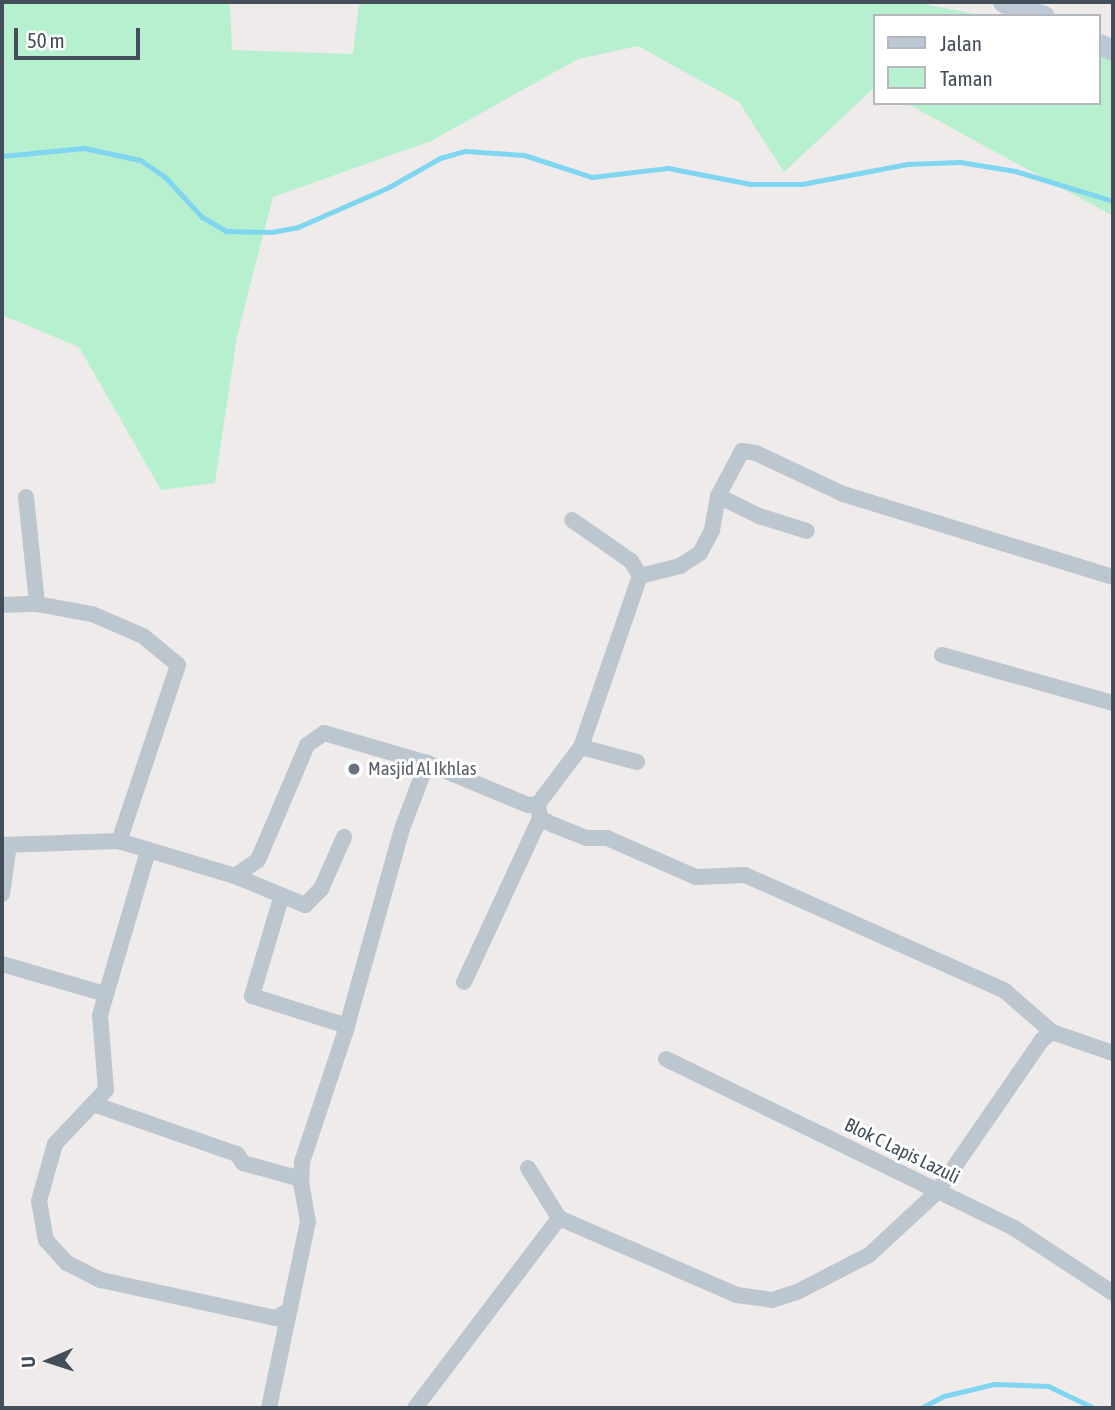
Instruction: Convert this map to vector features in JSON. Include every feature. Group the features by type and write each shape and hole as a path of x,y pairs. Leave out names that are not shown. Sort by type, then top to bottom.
{"main road":[{"path":"1003,2 1038,14"}],"street":[{"path":"640,576 680,566 700,553 712,530 718,496 733,460 747,450 843,494 1113,577"},
{"path":"718,496 759,516 807,531"},
{"path":"26,497 37,604"},
{"path":"572,520 631,561 640,576"},
{"path":"464,982 539,811 580,747 640,576"},
{"path":"2,604 37,604 92,614 143,636 178,665 118,841"},
{"path":"942,655 1113,703"},
{"path":"235,876 258,860 307,745 317,734 346,736 427,763 528,805 587,838 607,838 696,877 745,875 1004,991 1052,1032 1113,1053"},
{"path":"580,747 637,762"},
{"path":"269,1408 308,1222 301,1179 311,1130 346,1026 376,914 427,763"},
{"path":"2,894 5,845 118,841 235,876 281,898 305,905 315,896 344,836"},
{"path":"148,851 105,994 100,1023 106,1090 96,1105 55,1144 39,1201 46,1240 68,1263 101,1280 276,1318 290,1310"},
{"path":"281,898 252,996 346,1026"},
{"path":"2,964 105,994"},
{"path":"528,1168 559,1218 737,1295 767,1300 799,1292 869,1255 937,1192 1042,1040 1052,1032"},
{"name":"Blok C Lapis Lazuli","path":"666,1059 1014,1228 1113,1293"},
{"path":"96,1105 237,1154 243,1163 301,1179"},
{"path":"415,1408 559,1218"}],"green space":[{"path":"2,2 230,2 232,50 353,54 359,2 914,2 976,14 874,14 874,88 784,172 739,102 638,46 578,59 431,141 273,197 237,336 215,483 161,490 79,347 2,315"},
{"path":"1101,51 1113,55 1113,216 910,105 1101,105"}],"waterway":[{"path":"2,156 84,148 140,160 164,176 202,217 226,231 271,232 298,227 389,187 440,158 465,151 524,155 592,177 668,168 750,184 802,184 907,164 960,162 1015,171 1113,201"},
{"path":"921,1408 944,1396 994,1384 1048,1386 1094,1408"}],"place":[{"name":"Masjid Al Ikhlas","path":"354,769"}]}
